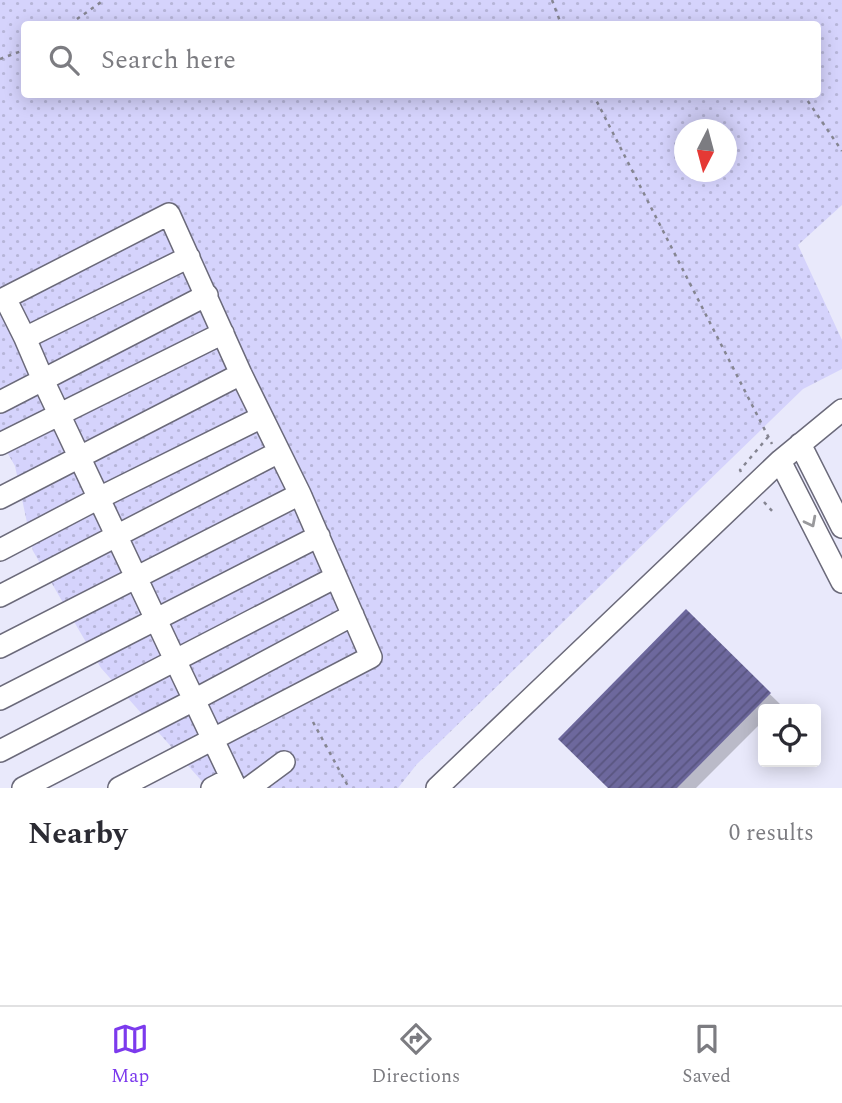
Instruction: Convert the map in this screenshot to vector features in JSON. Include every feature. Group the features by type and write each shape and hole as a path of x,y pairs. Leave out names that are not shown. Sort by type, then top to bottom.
{"street":[{"path":"119,788 213,740 371,657 300,494 241,374 169,214 5,298 213,740 239,785"},
{"path":"25,338 189,257"},
{"path":"0,402 207,295"},
{"path":"0,444 223,333"},
{"path":"0,498 241,374"},
{"path":"437,788 780,461 842,410"},
{"path":"0,550 262,417"},
{"path":"800,444 842,527"},
{"path":"0,596 279,452"},
{"path":"780,461 842,582"},
{"path":"0,647 300,494"},
{"path":"0,699 319,536"},
{"path":"0,751 336,577"},
{"path":"23,788 353,615"},
{"path":"212,788 239,785 285,762"}],"path":[{"path":"74,21 104,0"},
{"path":"552,0 560,21"},
{"path":"0,60 21,51"},
{"path":"595,98 768,437"},
{"path":"806,98 842,152"},
{"path":"313,722 349,788"}],"shaded area":[{"path":"0,0 842,0 842,205 798,245 842,340 842,369 803,389 417,764 398,788 208,788 101,668 33,551 15,466 0,440"}],"building":[{"path":"686,609 771,693 677,788 608,788 558,739"}]}
